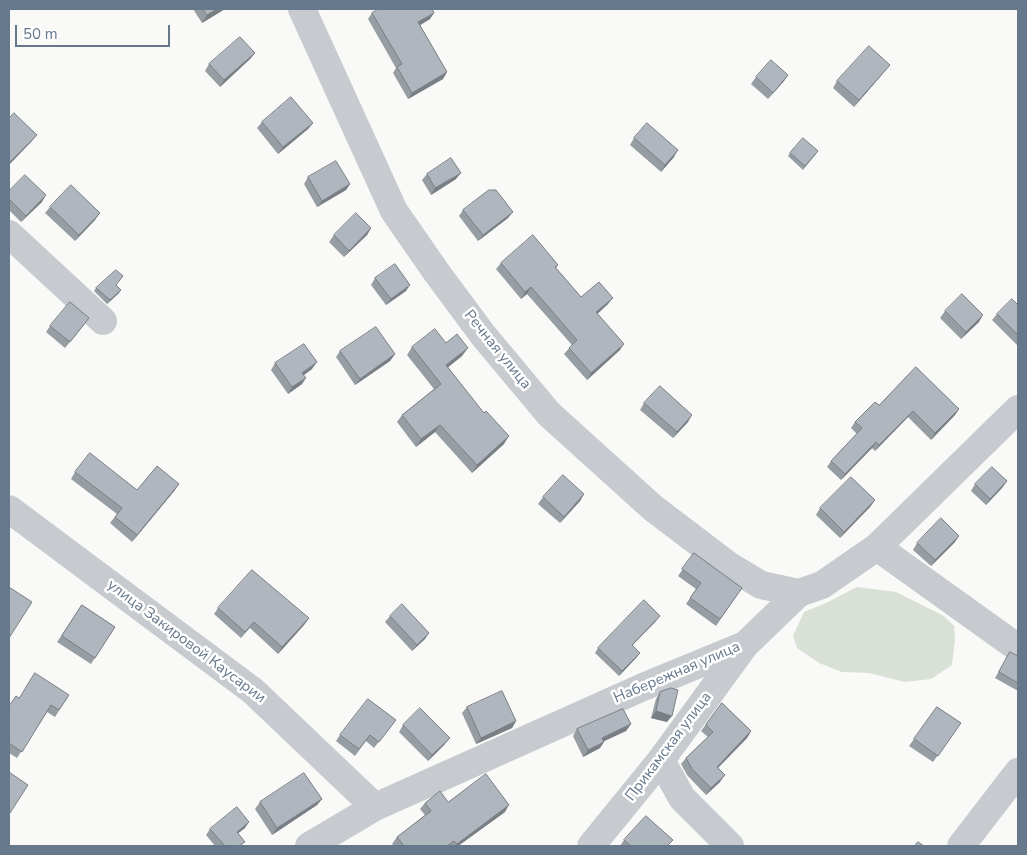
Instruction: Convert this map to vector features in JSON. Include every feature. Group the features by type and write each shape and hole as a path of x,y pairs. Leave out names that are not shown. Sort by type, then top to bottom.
{"street":[{"name":"Речная улица","path":"302,9 394,210 437,273 483,335 549,414 653,508 728,565 761,585 799,593"},
{"path":"9,234 103,321"},
{"name":"Набережная улица","path":"309,846 375,807 643,687 745,645 799,593 822,585 877,547 1018,409"},
{"name":"улица Закировой Каусарии","path":"9,509 253,691 375,807"},
{"path":"877,547 1018,648"},
{"name":"Прикамская улица","path":"591,846 661,760 745,645"},
{"path":"661,760 682,798 730,846"},
{"path":"961,846 1018,772"}],"shaded area":[{"path":"857,587 896,592 944,616 954,626 955,639 952,665 931,679 905,682 869,673 842,672 819,663 797,648 793,636 804,612"}],"building":[{"path":"203,9 217,9 207,15"},
{"path":"379,9 432,9 434,13 418,22 447,72 412,93 397,67 402,64 372,13"},
{"path":"240,37 255,53 224,80 209,64"},
{"path":"869,46 890,65 859,100 837,81"},
{"path":"771,60 788,75 773,93 756,77"},
{"path":"291,97 313,123 283,147 262,122"},
{"path":"14,113 37,135 9,163 9,119"},
{"path":"647,123 678,150 665,165 634,138"},
{"path":"803,138 818,151 805,166 790,153"},
{"path":"451,158 461,173 435,188 427,174"},
{"path":"336,161 350,184 322,201 308,177"},
{"path":"25,175 46,195 26,216 9,199 9,191"},
{"path":"71,185 100,213 79,235 50,207"},
{"path":"489,190 496,190 513,212 483,235 463,210"},
{"path":"356,213 371,228 349,251 334,235"},
{"path":"533,235 558,265 555,267 581,297 599,282 613,298 596,312 624,344 591,373 569,348 577,340 531,287 525,292 501,263"},
{"path":"395,264 410,285 391,299 375,278"},
{"path":"116,270 123,276 116,285 121,290 110,300 96,288"},
{"path":"962,294 983,315 966,332 945,311"},
{"path":"1012,299 1018,305 1018,335 997,314"},
{"path":"70,302 89,318 70,342 50,326"},
{"path":"376,327 395,354 360,379 340,351"},
{"path":"435,329 446,343 457,334 468,348 446,365 484,413 486,411 509,436 477,465 440,425 421,439 402,415 441,384 412,347"},
{"path":"304,344 317,362 302,373 306,378 292,387 275,363"},
{"path":"916,367 959,409 935,433 913,411 879,445 876,442 845,474 831,461 862,428 855,422 875,402 879,405"},
{"path":"660,386 692,415 677,432 644,403"},
{"path":"90,453 137,490 157,466 179,484 137,535 115,517 122,508 75,472"},
{"path":"992,467 1007,481 990,499 975,484"},
{"path":"563,475 584,494 564,517 543,497"},
{"path":"851,477 875,500 844,532 820,508"},
{"path":"941,518 959,536 935,560 917,543"},
{"path":"694,553 742,588 720,619 690,598 701,583 682,569"},
{"path":"252,570 309,618 282,647 254,622 245,632 218,608"},
{"path":"9,587 32,602 9,638"},
{"path":"644,600 660,616 632,645 640,653 622,671 598,648"},
{"path":"402,604 429,633 417,645 390,616"},
{"path":"82,605 115,627 95,658 62,636"},
{"path":"1010,652 1018,656 1018,683 999,672"},
{"path":"35,673 69,695 59,710 51,705 22,752 9,743 9,706 16,696 19,698"},
{"path":"671,688 678,690 672,716 656,711 660,692"},
{"path":"502,691 516,721 481,738 467,707"},
{"path":"368,699 396,720 379,742 370,735 359,749 340,735"},
{"path":"722,703 751,731 717,767 725,775 711,788 692,769 686,758 713,732 706,725"},
{"path":"937,707 961,723 938,756 914,739"},
{"path":"420,708 450,738 432,755 403,725"},
{"path":"623,709 631,724 602,738 604,742 588,750 577,729"},
{"path":"9,772 28,785 10,813 9,812"},
{"path":"304,773 322,799 277,828 260,802"},
{"path":"486,774 509,805 457,844 454,841 447,846 404,846 397,837 431,811 425,803 440,791 448,802"},
{"path":"237,807 249,822 237,832 245,842 239,846 225,846 210,829"},
{"path":"646,816 673,840 667,846 631,846 624,840"},
{"path":"918,842 924,846 915,846"}]}
